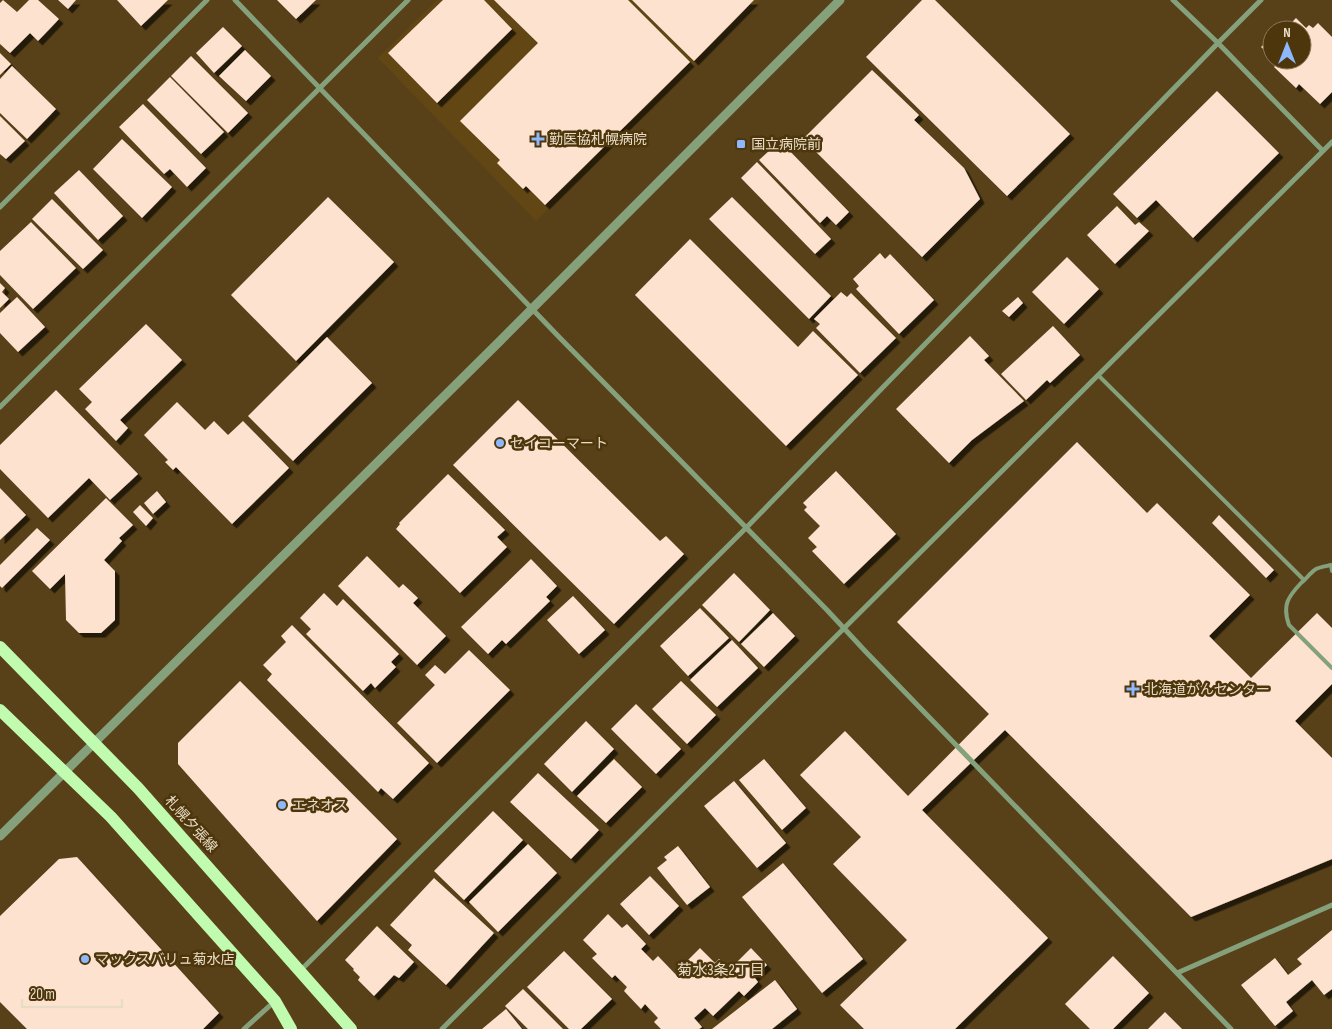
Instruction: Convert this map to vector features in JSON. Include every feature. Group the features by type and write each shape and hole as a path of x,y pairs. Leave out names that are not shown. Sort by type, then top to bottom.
{"main road":[{"name":"札幌夕張線","path":"0,647 138,788 351,1029"},
{"path":"0,710 111,817 274,1001 290,1029"}],"street":[{"path":"0,207 207,0"},
{"path":"235,0 1231,1029"},
{"path":"0,406 408,0"},
{"path":"0,836 840,0"},
{"path":"1173,0 1323,150"},
{"path":"301,971 746,528 1261,0"},
{"path":"442,1029 1332,142"},
{"path":"1177,973 1332,905"},
{"path":"244,1029 274,1001"}],"lane":[{"path":"1098,375 1304,580"},
{"path":"1332,571 1331,565 1316,569 1289,596 1286,605 1289,625 1332,668"}],"shaded area":[{"name":"勤医協札幌病院","path":"437,0 760,0 536,221 378,58"}],"building":[{"path":"3,0 17,12 29,0 38,0 59,19 38,41 30,33 10,53 0,44 0,3"},
{"path":"58,0 76,0 68,9"},
{"path":"117,0 168,0 141,26"},
{"path":"277,0 316,0 296,19"},
{"path":"443,0 484,0 512,29 437,103 388,53"},
{"path":"494,0 628,0 690,62 545,205 526,186 523,189 497,163 500,160 460,121 538,43"},
{"path":"632,0 754,0 694,61"},
{"path":"922,0 935,0 1070,134 1007,196 866,57"},
{"path":"1318,23 1332,37 1332,92 1320,104 1299,84 1296,88 1277,70 1312,70 1312,27"},
{"path":"223,27 242,46 214,73 196,53"},
{"path":"245,50 271,76 246,101 219,76"},
{"path":"0,53 11,64 0,75"},
{"path":"191,56 248,113 228,133 171,76"},
{"path":"12,66 56,109 27,139 0,113 0,79"},
{"path":"872,70 919,115 914,120 964,168 980,199 922,257 803,139"},
{"path":"170,77 224,132 201,154 147,100"},
{"path":"1217,91 1279,153 1193,238 1156,200 1137,218 1113,194"},
{"path":"143,104 206,168 187,187 170,169 164,174 119,127"},
{"path":"0,116 25,141 6,159 0,154"},
{"path":"122,139 172,187 142,218 93,169"},
{"path":"780,141 849,212 836,225 827,216 820,223 759,160"},
{"path":"757,162 831,239 815,254 741,178"},
{"path":"79,170 123,216 98,240 54,193"},
{"path":"328,197 394,262 296,361 231,295"},
{"path":"732,197 831,296 809,319 709,219"},
{"path":"52,199 103,250 83,269 32,219"},
{"path":"1117,206 1135,225 1139,222 1149,231 1115,264 1087,235"},
{"path":"31,222 76,268 33,309 0,275 0,251"},
{"path":"690,239 798,347 813,331 858,375 786,446 635,295"},
{"path":"880,253 885,259 890,254 934,300 899,334 856,289 859,286 853,279"},
{"path":"1067,257 1099,289 1064,324 1032,292"},
{"path":"0,283 5,288 2,292 9,299 0,308"},
{"path":"841,292 847,297 851,293 896,338 860,373 816,328 820,324 814,319"},
{"path":"17,297 45,327 18,352 0,333 0,313"},
{"path":"1018,297 1023,303 1009,317 1002,311"},
{"path":"146,324 182,360 120,420 128,428 116,441 85,409 92,402 79,389"},
{"path":"1053,326 1080,355 1050,383 1047,380 1026,400 1001,374"},
{"path":"970,336 989,356 984,360 1024,401 972,440 949,463 896,409"},
{"path":"327,337 372,383 293,461 248,416"},
{"path":"56,390 138,474 110,500 89,478 48,518 0,469 0,445"},
{"path":"518,400 660,541 666,536 684,554 614,624 453,465"},
{"path":"177,402 205,430 214,421 228,435 243,421 289,468 232,524 176,467 173,470 165,462 168,460 144,435"},
{"path":"1077,442 1147,513 1157,503 1250,595 1209,636 1251,678 1317,613 1332,628 1332,684 1295,721 1332,758 1332,859 1191,917 1005,730 922,810 1048,938 955,1029 864,1029 840,1005 907,940 833,864 861,837 800,775 845,731 908,796 989,714 897,622"},
{"path":"836,471 896,534 844,584 812,551 817,547 808,538 820,526 804,510 807,507 803,503"},
{"path":"448,474 505,530 497,537 507,547 460,593 396,529 399,523"},
{"path":"0,488 26,515 0,540"},
{"path":"157,491 166,502 153,514 144,503"},
{"path":"106,498 133,525 119,538 122,541 104,560 115,571 115,620 101,633 79,633 66,620 65,574 50,589 32,571"},
{"path":"140,505 153,518 146,526 133,512"},
{"path":"1219,515 1274,570 1266,578 1212,523"},
{"path":"37,528 50,540 2,588 0,586 0,565"},
{"path":"367,556 399,588 403,584 418,598 413,603 446,636 417,665 338,586"},
{"path":"531,559 557,586 546,597 550,601 506,644 502,640 488,654 461,627"},
{"path":"734,573 770,610 739,642 702,605"},
{"path":"324,593 337,606 343,599 399,654 391,662 396,667 375,688 371,683 363,691 306,634 311,629 300,618"},
{"path":"573,596 605,630 579,654 547,620"},
{"path":"700,608 729,638 688,676 660,646"},
{"path":"773,613 795,636 764,667 741,644"},
{"path":"292,625 429,763 393,799 381,788 378,792 267,680 272,674 263,665 286,642 281,636"},
{"path":"732,640 758,668 717,707 690,680"},
{"path":"469,650 510,690 437,763 397,723 435,685 425,675 435,665 445,674"},
{"path":"240,681 397,839 317,921 178,764 178,743"},
{"path":"681,681 716,715 687,744 652,709"},
{"path":"636,704 681,749 656,774 611,729"},
{"path":"586,721 614,749 572,792 544,764"},
{"path":"614,759 642,787 606,823 577,796"},
{"path":"764,759 806,808 782,830 739,780"},
{"path":"538,773 599,830 571,859 510,802"},
{"path":"734,781 786,843 757,868 704,806"},
{"path":"493,811 523,840 464,900 434,871"},
{"path":"528,844 557,873 498,932 469,902"},
{"path":"678,846 710,887 687,905 657,868 667,860 664,857"},
{"name":"マックスバリュ菊水店","path":"77,857 219,1013 203,1029 27,1029 0,1002 0,916 59,859"},
{"path":"783,863 863,959 822,993 742,897"},
{"path":"650,876 679,906 649,935 620,904"},
{"path":"434,878 494,933 446,985 408,950 412,945 390,925"},
{"path":"608,914 622,928 627,924 646,944 641,949 653,961 658,956 679,978 691,966 687,961 700,948 715,963 719,959 729,970 751,948 767,965 754,977 758,982 744,996 739,991 713,1016 705,1008 694,1018 702,1027 699,1029 661,1029 654,1022 658,1018 645,1004 641,1009 624,991 627,987 615,975 612,978 592,958 597,954 583,940"},
{"path":"377,926 414,962 399,978 394,975 374,996 358,980 360,977 345,960"},
{"path":"1332,930 1332,989 1324,995 1312,980 1286,1002 1293,1011 1275,1026 1241,985 1275,958 1288,975 1302,964 1297,959"},
{"path":"564,951 612,999 581,1029 569,1029 527,987"},
{"path":"1113,956 1149,993 1113,1029 1090,1029 1065,1004"},
{"path":"775,980 797,1009 772,1029 712,1029"},
{"path":"523,989 563,1029 528,1029 505,1006"},
{"path":"506,1009 522,1029 482,1029"},
{"path":"1165,1012 1182,1029 1148,1029"}],"place":[{"name":"勤医協札幌病院","path":"538,139"},
{"name":"国立病院前","path":"741,144"},
{"name":"セイコーマート","path":"500,443"},
{"name":"北海道がんセンター","path":"1133,689"},
{"name":"エネオス","path":"282,805"},
{"name":"マックスバリュ菊水店","path":"85,959"}],"district":[{"name":"菊水3条2丁目","path":"721,970"}]}
